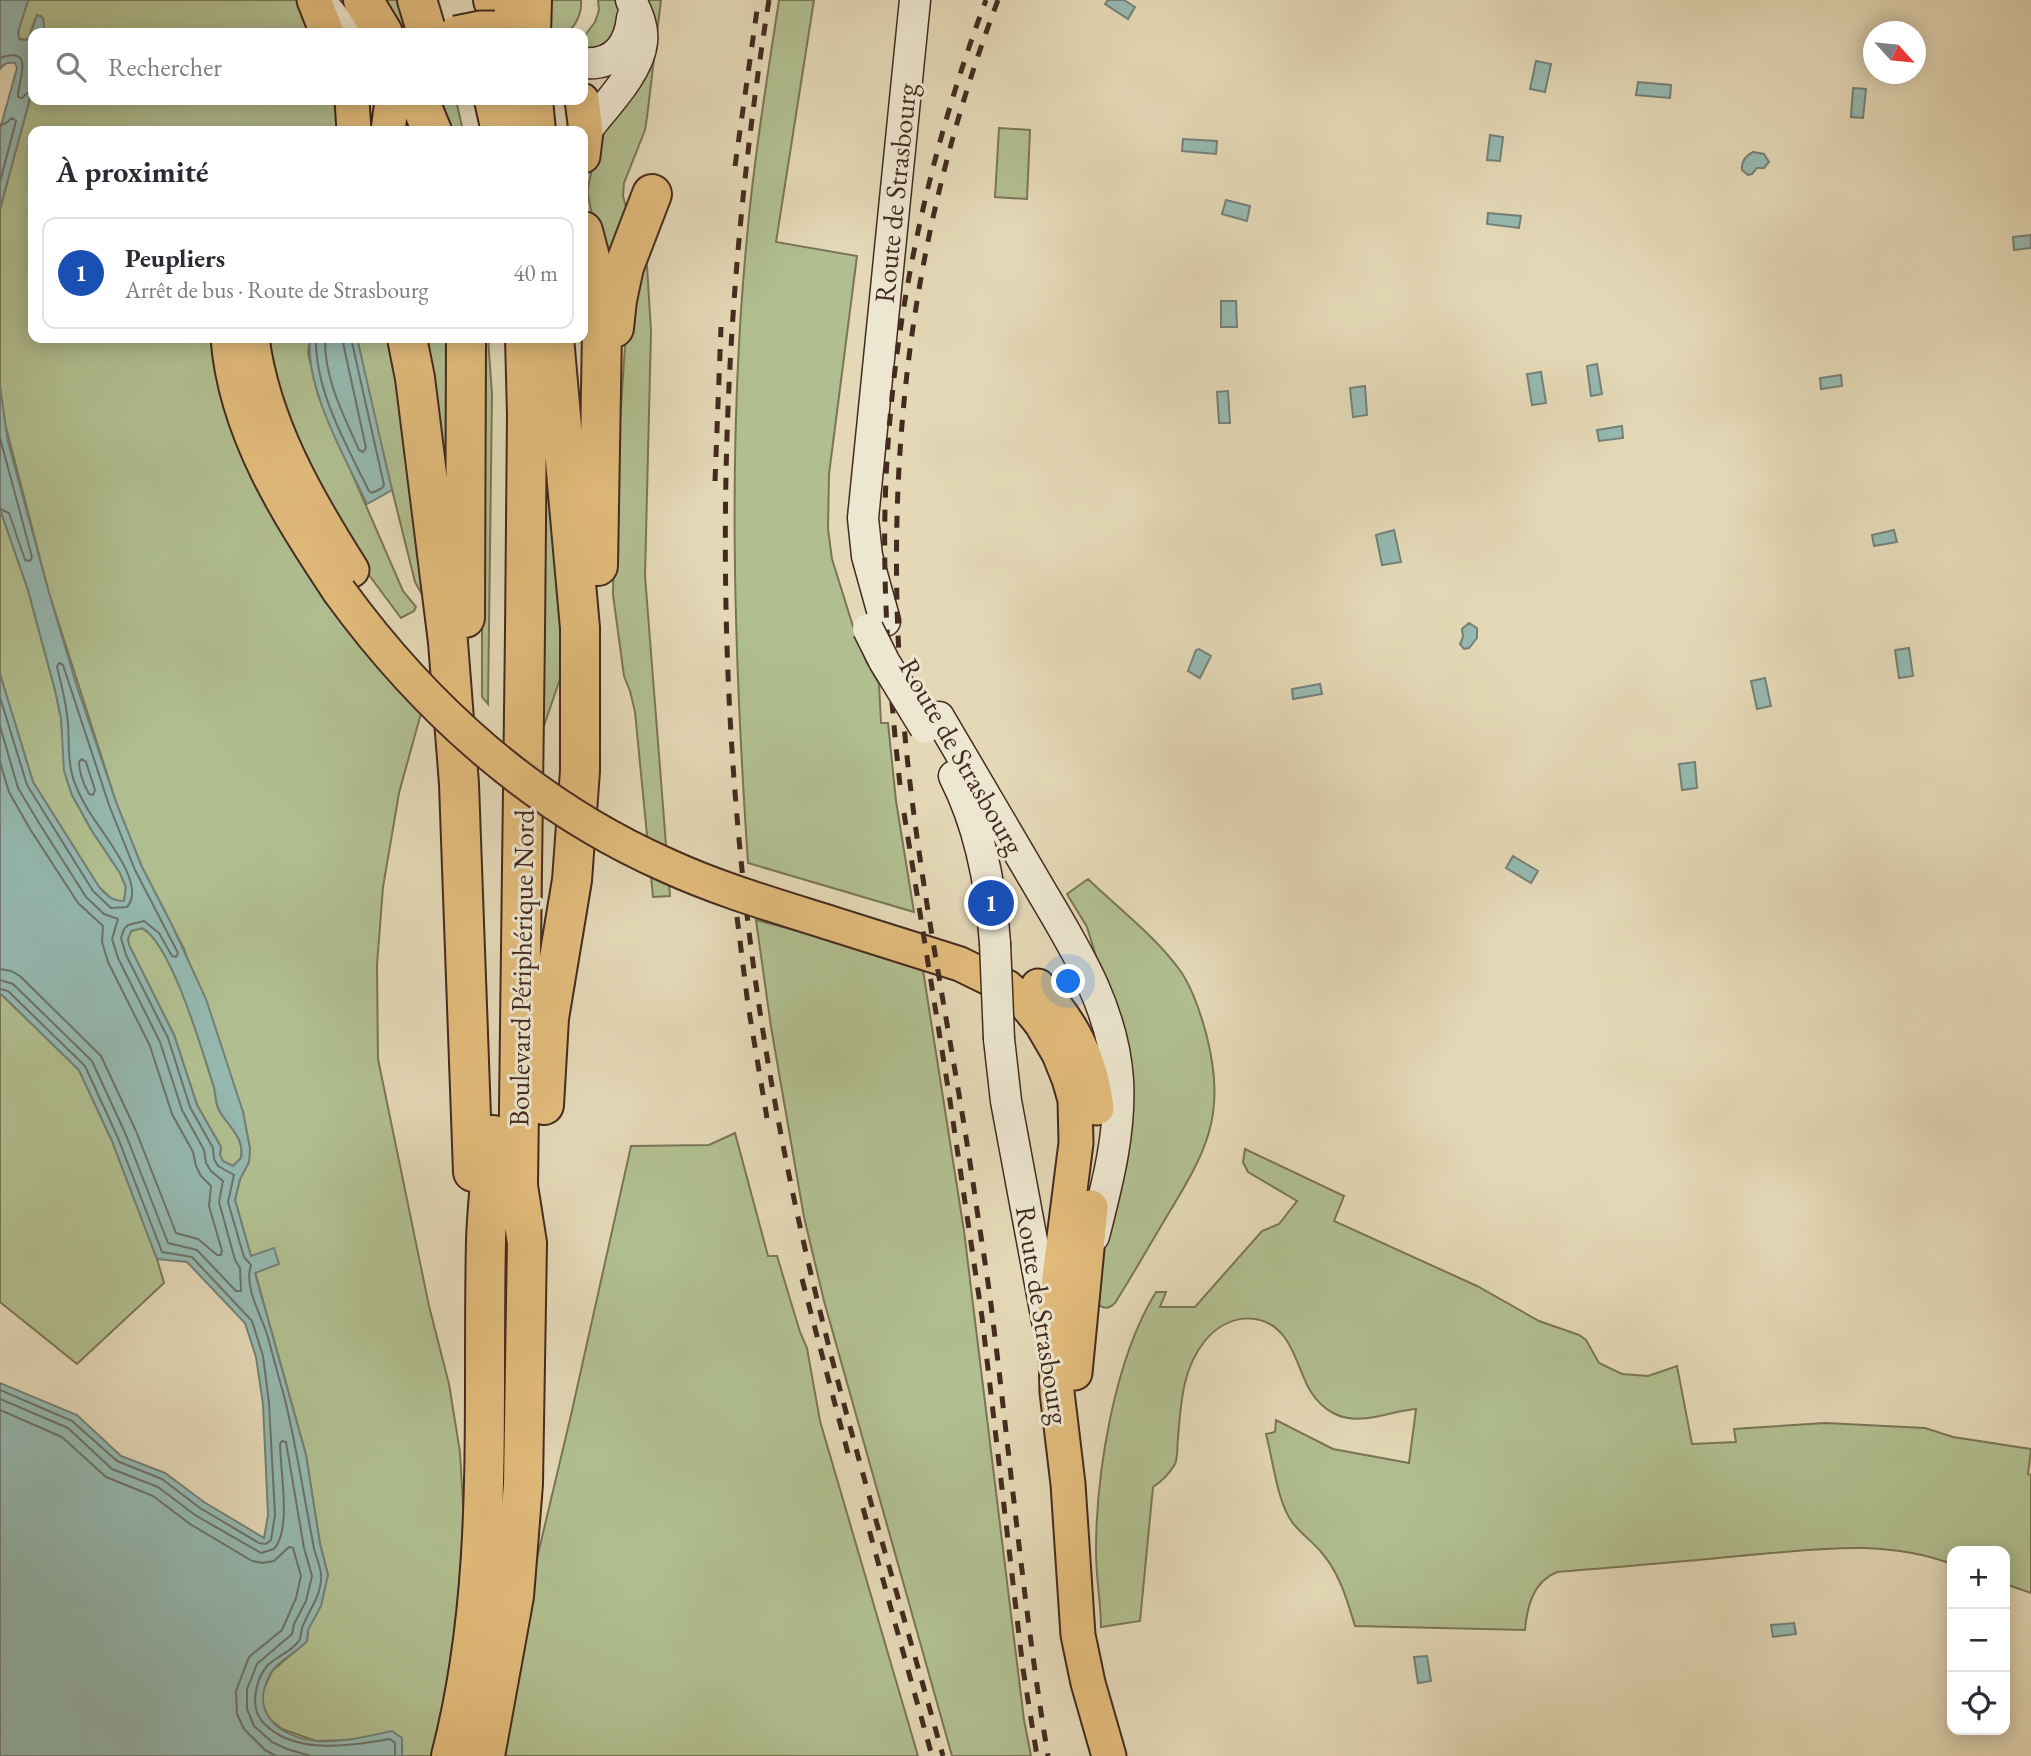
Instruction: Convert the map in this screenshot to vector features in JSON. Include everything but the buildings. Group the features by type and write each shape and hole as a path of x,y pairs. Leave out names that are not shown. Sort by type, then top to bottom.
{"highway":[{"path":"363,0 380,28"},
{"path":"417,0 425,28"},
{"path":"443,0 452,28"},
{"path":"469,0 509,23"},
{"path":"421,105 430,126"},
{"path":"470,105 475,126"},
{"path":"496,105 500,126"},
{"path":"533,105 536,126"},
{"path":"598,497 617,300 624,267 652,194"},
{"path":"581,682 593,634 598,588 602,319 598,288 588,250"},
{"path":"408,343 415,378 448,642 459,784 473,1177 486,1238"},
{"path":"415,378 417,343"},
{"path":"459,784 465,621 466,343"},
{"name":"Boulevard Périphérique Nord","path":"496,1596 484,1493 486,1238 492,1177 495,1053 502,428 500,343"},
{"name":"Boulevard Périphérique Nord","path":"496,1596 523,1484 527,1243 518,1186 526,578 525,343"},
{"path":"527,1243 538,1186 549,1018 572,880 580,771 581,682 577,580 554,343"},
{"path":"451,1756 469,1664 496,1596"},
{"path":"485,1756 496,1596"}],"main road":[{"path":"314,0 325,28"},
{"path":"320,0 342,28"},
{"path":"588,63 606,61 624,47 633,19 630,0"},
{"path":"586,126 629,74 640,51 643,42 641,25 630,0"},
{"name":"Route de Strasbourg","path":"915,0 909,52 888,136 868,291 845,517 850,568 876,625 884,661 932,722 977,800 1083,963 1104,1009 1111,1036 1118,1081 1116,1134 1085,1274 1068,1484"},
{"path":"481,28 509,23"},
{"path":"353,105 354,126"},
{"path":"228,343 236,393 251,435 300,533 348,585 387,620 436,676 489,726 548,772 632,824 684,850 747,874 827,911 995,980 1024,1002 1041,1023 1059,1054 1075,1100 1077,1122 1074,1166 1055,1309 1057,1392"},
{"path":"253,343 259,378 280,439 348,585"},
{"name":"Route de Strasbourg","path":"977,800 980,846 995,943 999,1039 1006,1101 1041,1283 1057,1392 1068,1484 1079,1635 1088,1683 1109,1756"},
{"path":"827,911 968,944 1000,959 1035,983 1072,1028 1082,1047 1093,1082 1098,1126 1085,1274"}],"green space":[{"path":"28,0 300,0 313,28 44,28 41,16 35,19 32,28 28,28 28,38 19,38 18,32"},
{"path":"374,0 411,0 415,28 388,28"},
{"path":"544,0 581,0 578,18 571,28 544,27"},
{"path":"598,0 619,0 623,9 621,34 588,54 588,31 599,10"},
{"path":"645,0 661,0 647,117 645,130 624,183 623,196 628,215 610,276 591,211 588,185 600,138"},
{"path":"779,0 814,0 776,242 857,256 829,474 828,529 832,559 856,636 879,684 881,723 888,723 896,801 914,912 748,863 736,628 737,393 750,207"},
{"path":"28,105 344,105 346,126 28,126 28,343 220,343 222,363 423,706 399,793 383,887 377,965 378,1059 429,1306 449,1384 460,1452 464,1521 530,1588 631,1146 709,1145 735,1133 768,1256 777,1256 807,1348 820,1421 918,1756 402,1756 402,1738 316,1741 282,1729 267,1717 263,1709 262,1693 272,1671 307,1641 308,1630 328,1575 320,1544 306,1455 255,1272 274,1265 268,1251 251,1257 235,1200 240,1179 249,1162 250,1149 243,1112 184,949 142,867 116,802 49,593 4,420 0,387 0,209"},
{"path":"429,105 457,105 462,126 439,126"},
{"path":"999,128 1030,130 1027,199 995,197"},
{"path":"641,249 647,266 651,331 645,576 670,896 653,897 635,712 624,676 613,595 614,513 625,317"},
{"path":"268,343 309,343 308,353 318,395 403,591 416,607 414,611 401,618 366,571 293,441"},
{"path":"358,343 398,343 424,598 415,582"},
{"path":"426,343 458,343 458,664"},
{"path":"476,343 488,343 492,394 488,704 482,697 482,543"},
{"path":"542,403 565,561 561,676 536,749"},
{"path":"0,509 28,590 55,690 61,718 67,780 72,795 92,831 120,873 126,887 124,901 114,901 99,887 33,782 0,674"},
{"path":"1088,879 1158,945 1184,976 1207,1037 1213,1066 1214,1091 1208,1134 1191,1175 1115,1303 1105,1308 1099,1305 1093,1295 1120,1168 1102,976 1087,927 1067,894"},
{"path":"756,920 922,964 964,1231 1024,1720 1031,1756 952,1756 824,1301 804,1217 771,1027"},
{"path":"142,928 153,938 175,975 201,1047 218,1107 241,1144 241,1158 233,1166 222,1161 221,1147 197,1105 174,1035 129,945 131,931"},
{"path":"0,993 79,1070 112,1141 164,1283 77,1364 0,1302"},
{"path":"1245,1149 1344,1196 1334,1221 1477,1286 1539,1321 1579,1335 1586,1340 1599,1363 1622,1374 1648,1376 1677,1366 1692,1444 1736,1442 1734,1429 1825,1423 1925,1428 1953,1437 2031,1449 2028,1474 2031,1475 2031,1593 2010,1586 2010,1546 1947,1546 1947,1563 1925,1556 1873,1548 1820,1549 1557,1572 1537,1588 1527,1612 1525,1630 1355,1626 1334,1570 1287,1513 1279,1492 1266,1434 1275,1432 1276,1420 1333,1449 1409,1463 1416,1409 1353,1419 1333,1413 1315,1398 1291,1348 1276,1328 1266,1322 1244,1319 1233,1321 1213,1333 1204,1342 1191,1364 1182,1400 1176,1461 1168,1474 1153,1487 1140,1621 1101,1627 1096,1552 1099,1488 1110,1418 1129,1350 1141,1319 1156,1292 1166,1292 1160,1307 1195,1307 1262,1231 1279,1224 1297,1201 1248,1172 1243,1162"}],"water":[{"path":"0,0 28,0 18,32 19,39 28,39 28,105 0,209 0,129 17,68 15,63 10,63 0,69"},
{"path":"1108,0 1124,0 1135,7 1128,19 1105,4"},
{"path":"37,15 43,18 44,28 32,28"},
{"path":"1536,61 1551,64 1545,92 1530,89"},
{"path":"1638,82 1671,85 1670,98 1636,95"},
{"path":"1853,88 1866,89 1863,118 1851,117"},
{"path":"1490,135 1503,137 1500,161 1487,160"},
{"path":"1183,139 1217,141 1216,154 1182,151"},
{"path":"1753,152 1764,154 1769,162 1764,168 1757,168 1748,175 1742,170 1742,164"},
{"path":"1226,200 1250,206 1247,221 1222,214"},
{"path":"1488,213 1521,216 1519,228 1487,224"},
{"path":"2031,235 2031,248 2014,250 2013,237"},
{"path":"1221,301 1236,301 1237,327 1221,327"},
{"path":"310,343 358,343 392,490 367,504 328,422 310,358"},
{"path":"1597,364 1602,394 1591,396 1587,366"},
{"path":"1541,372 1546,403 1532,405 1527,374"},
{"path":"1841,375 1842,386 1821,389 1820,378"},
{"path":"1365,386 1367,415 1353,417 1350,388"},
{"path":"0,387 8,442 77,687 116,802 142,867 206,999 243,1112 250,1149 249,1162 240,1179 235,1200 251,1256 274,1248 279,1264 255,1273 306,1455 320,1544 328,1575 321,1606 308,1630 307,1641 271,1673 263,1699 265,1710 280,1728 303,1739 336,1741 392,1731 402,1738 402,1756 0,1756 0,1383 77,1415 121,1456 165,1473 204,1502 264,1538 268,1515 263,1404 256,1357 245,1323 187,1262 157,1259 112,1141 79,1070 0,993 0,674 33,782 99,887 110,897 124,901 126,887 72,795 64,771 61,718 55,690 28,590 0,509","holes":["142,928 164,954 184,999 219,1110 241,1144 241,1158 233,1166 223,1161 220,1155 221,1147 197,1105 174,1035 128,939 131,931"]},
{"path":"1228,391 1230,423 1219,423 1217,392"},
{"path":"1622,426 1623,438 1599,441 1597,430"},
{"path":"1394,530 1401,562 1382,565 1376,535"},
{"path":"1894,530 1897,542 1874,546 1872,535"},
{"path":"1469,623 1477,628 1477,638 1469,648 1464,649 1460,644 1462,629"},
{"path":"1909,648 1913,676 1899,678 1895,650"},
{"path":"1196,650 1211,656 1200,678 1188,671"},
{"path":"1765,678 1771,706 1757,709 1751,681"},
{"path":"1320,684 1322,694 1293,699 1292,689"},
{"path":"1695,762 1697,788 1682,790 1679,764"},
{"path":"1513,856 1538,871 1531,883 1506,868"},
{"path":"1794,1623 1796,1634 1773,1637 1771,1625"},
{"path":"1427,1656 1431,1681 1418,1683 1414,1657"}],"railway":[{"path":"769,0 749,143 735,287 727,431 726,576 730,720 741,864 759,1007 800,1226 837,1378 943,1756"},
{"path":"900,785 890,682 885,578 885,509 894,379 914,250 928,187 964,61 986,0"},
{"path":"998,0 965,96 939,192 919,289 906,386 898,484 897,582 901,682 910,783 989,1288 1025,1593 1048,1756"},
{"path":"735,166 758,3"},
{"path":"715,481 721,327"},
{"path":"904,813 982,1317 1023,1669 1037,1756"},
{"path":"737,917 748,1005 767,1118"},
{"path":"802,1279 850,1461"},
{"path":"863,1508 932,1756"}],"place":[{"name":"Peupliers","path":"991,903"}]}
